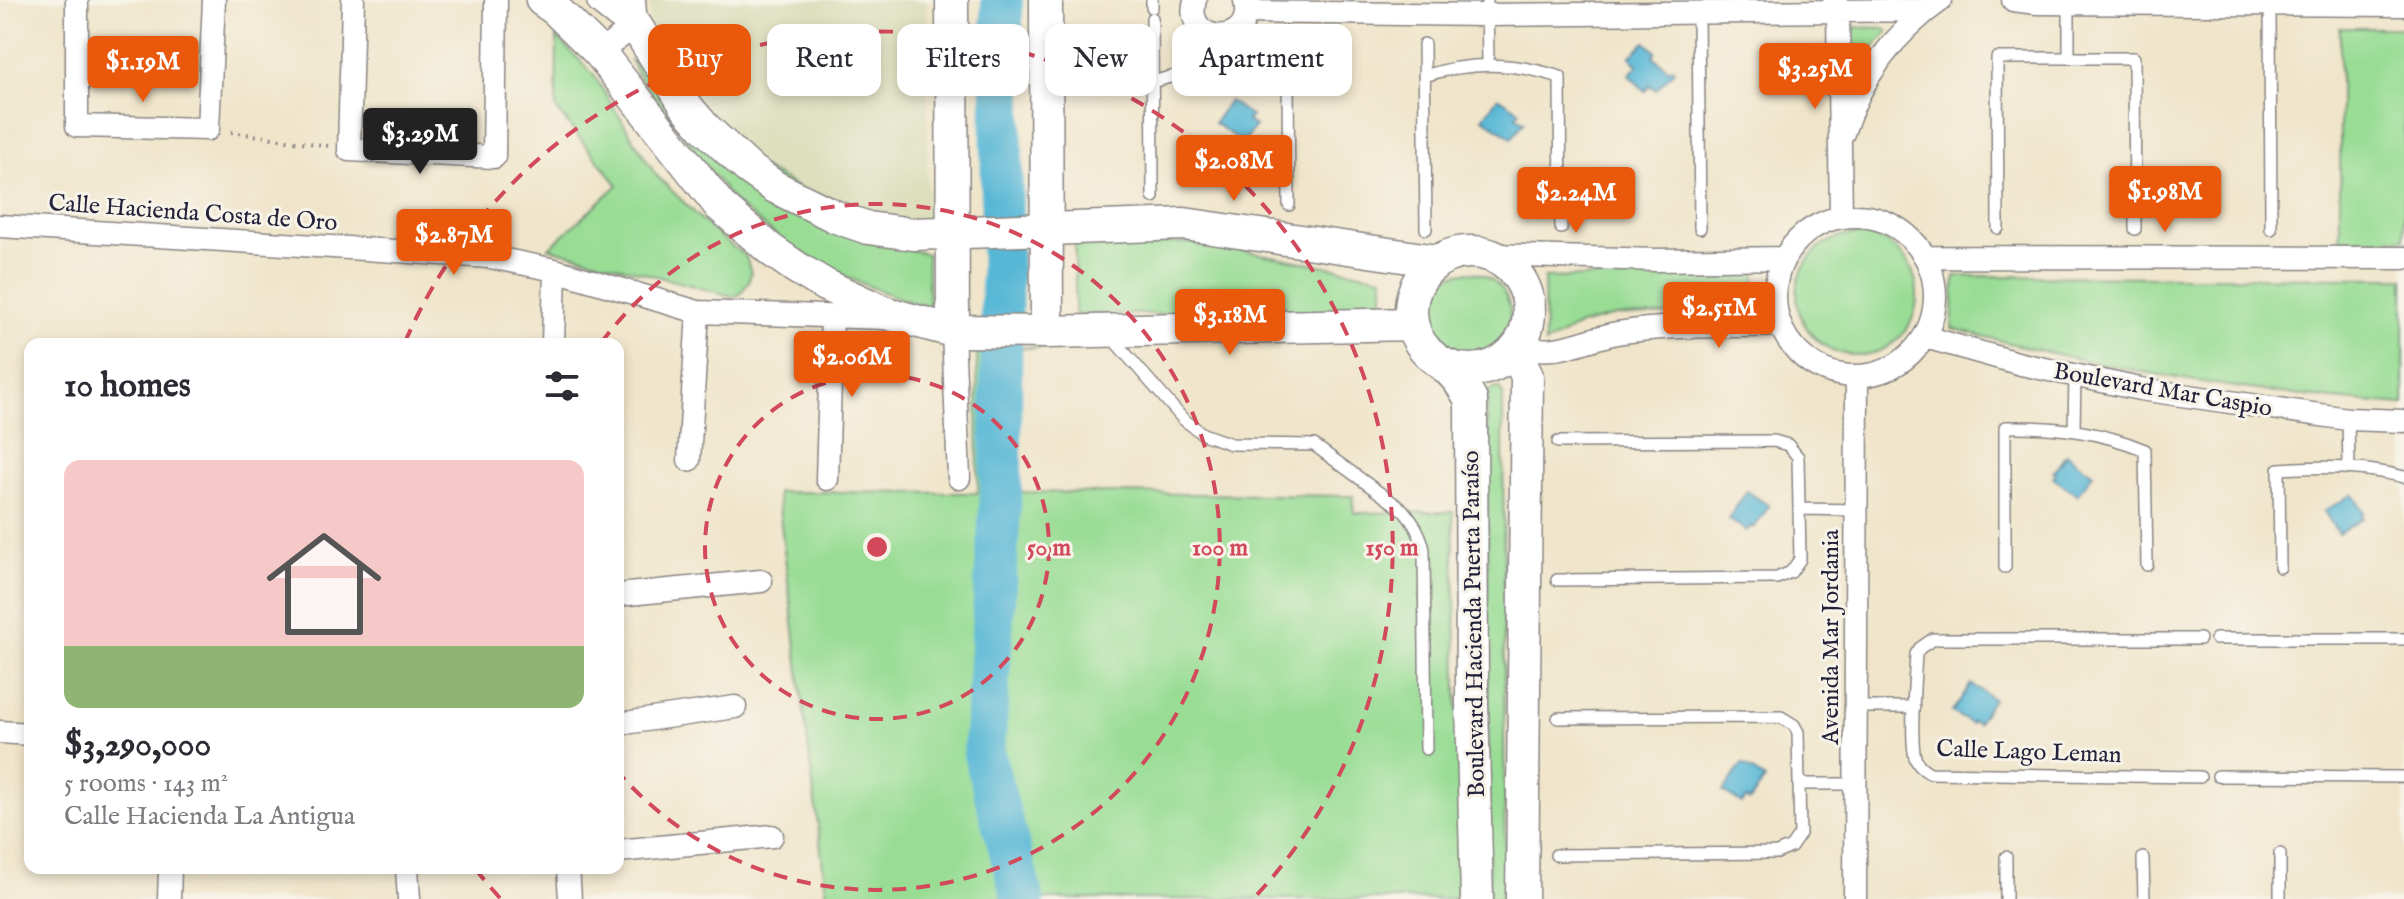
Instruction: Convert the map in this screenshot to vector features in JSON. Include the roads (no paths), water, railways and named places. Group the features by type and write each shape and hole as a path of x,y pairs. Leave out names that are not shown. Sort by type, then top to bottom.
{"street":[{"path":"77,0 77,126 208,129 214,0"},
{"path":"353,0 349,150 494,157 496,0"},
{"path":"542,0 599,52 720,206 797,268 854,299 902,319 963,331 1047,332 1412,324"},
{"path":"603,0 635,13 670,82 705,128 736,158 775,187 825,213 868,228 913,234 1184,224 1437,261"},
{"path":"952,0 962,233 959,478"},
{"path":"1046,0 1036,230 1047,332"},
{"path":"1195,0 1193,10 1198,24"},
{"path":"2013,0 2037,3 2404,5"},
{"path":"1246,6 1698,14 1836,6 1934,5"},
{"path":"1838,150 1855,103 1877,63 1888,47 1934,5"},
{"path":"1836,6 1841,217"},
{"path":"599,52 635,13"},
{"path":"1865,216 1889,223 1910,237 1925,257 1933,276 1936,297 1933,318 1925,337 1912,353 1896,365 1878,373 1857,376 1819,368 1790,343 1780,325 1775,291 1784,258 1798,239 1818,225 1841,217 1865,216"},
{"name":"Calle Hacienda Costa de Oro","path":"0,226 490,257 555,270 698,312 902,319"},
{"path":"1494,255 1516,271 1529,295 1530,321 1517,349 1491,367 1478,369 1464,371 1438,361 1421,346 1412,324 1411,300 1420,278 1437,261 1465,251 1494,255 1657,260 1784,258"},
{"path":"1925,257 2404,258"},
{"path":"553,338 555,270"},
{"path":"689,460 698,312"},
{"path":"827,479 832,318"},
{"path":"1517,349 1537,351 1572,346 1617,333 1780,325"},
{"name":"Boulevard Mar Caspio","path":"1925,337 2021,364 2140,389 2348,419 2404,421"},
{"name":"Boulevard Hacienda Puerta Paraíso","path":"1517,349 1527,376 1522,899"},
{"name":"Boulevard Hacienda Puerta Paraíso","path":"1438,361 1449,368 1471,400 1472,704 1477,899"},
{"name":"Avenida Mar Jordania","path":"1855,899 1857,376"},
{"path":"624,594 761,581"},
{"path":"624,723 735,707"},
{"path":"0,732 24,734"},
{"path":"624,850 772,836"},
{"path":"169,899 170,874"},
{"path":"407,874 409,899"},
{"path":"568,874 570,899"}],"lane":[{"path":"2069,3 2069,58"},
{"path":"2270,4 2271,229"},
{"path":"1487,8 1488,64"},
{"path":"1698,14 1700,228"},
{"path":"1424,44 1426,229"},
{"path":"1998,228 1997,58 2134,58 2135,229"},
{"path":"1424,76 1444,69 1488,64 1524,67 1560,77 1561,228"},
{"path":"1152,96 1153,197"},
{"path":"1288,96 1289,205"},
{"path":"1106,331 1183,419 1203,434 1231,444 1314,445 1410,518 1422,538 1424,550 1426,749"},
{"path":"2074,429 2075,375"},
{"path":"2348,419 2349,468"},
{"path":"2005,567 2005,427 2074,429 2122,440 2145,450 2147,565"},
{"path":"1557,580 1777,578 1791,572 1800,559 1798,457 1788,445 1781,442 1558,442"},
{"path":"2280,567 2279,469 2314,466 2349,468 2404,477"},
{"path":"1800,509 1856,510"},
{"name":"Calle Lago Leman","path":"2200,639 1933,639 1916,654 1914,707 1915,757 1923,770 1937,775 2200,777"},
{"path":"2216,639 2404,639"},
{"name":"Calle Lago Leman","path":"1857,707 1914,707"},
{"path":"1556,855 1777,853 1791,847 1800,834 1798,732 1794,725 1781,717 1558,718"},
{"path":"2218,776 2404,777"},
{"path":"1800,784 1856,784"},
{"path":"2280,854 2280,899"},
{"path":"2006,857 2006,899"},
{"path":"2143,858 2144,899"}],"water":[{"path":"1645,42 1656,52 1653,56 1669,70 1672,67 1675,70 1656,90 1650,85 1645,91 1629,75 1638,65 1630,57"},
{"path":"1498,97 1520,111 1516,116 1524,122 1512,138 1483,118"},
{"path":"1229,101 1251,116 1247,121 1255,126 1243,143 1214,123"},
{"path":"2066,454 2093,474 2077,495 2053,478 2053,472"},
{"path":"1747,491 1769,506 1754,528 1750,526 1747,531 1728,519"},
{"path":"2353,494 2364,513 2361,515 2363,518 2338,534 2324,511"},
{"path":"1971,684 1993,699 1977,724 1973,721 1971,724 1952,712"},
{"path":"1742,764 1765,779 1750,801 1746,799 1742,804 1723,792"}],"waterway":[{"path":"1002,0 1001,492 984,754 1023,899"}]}
